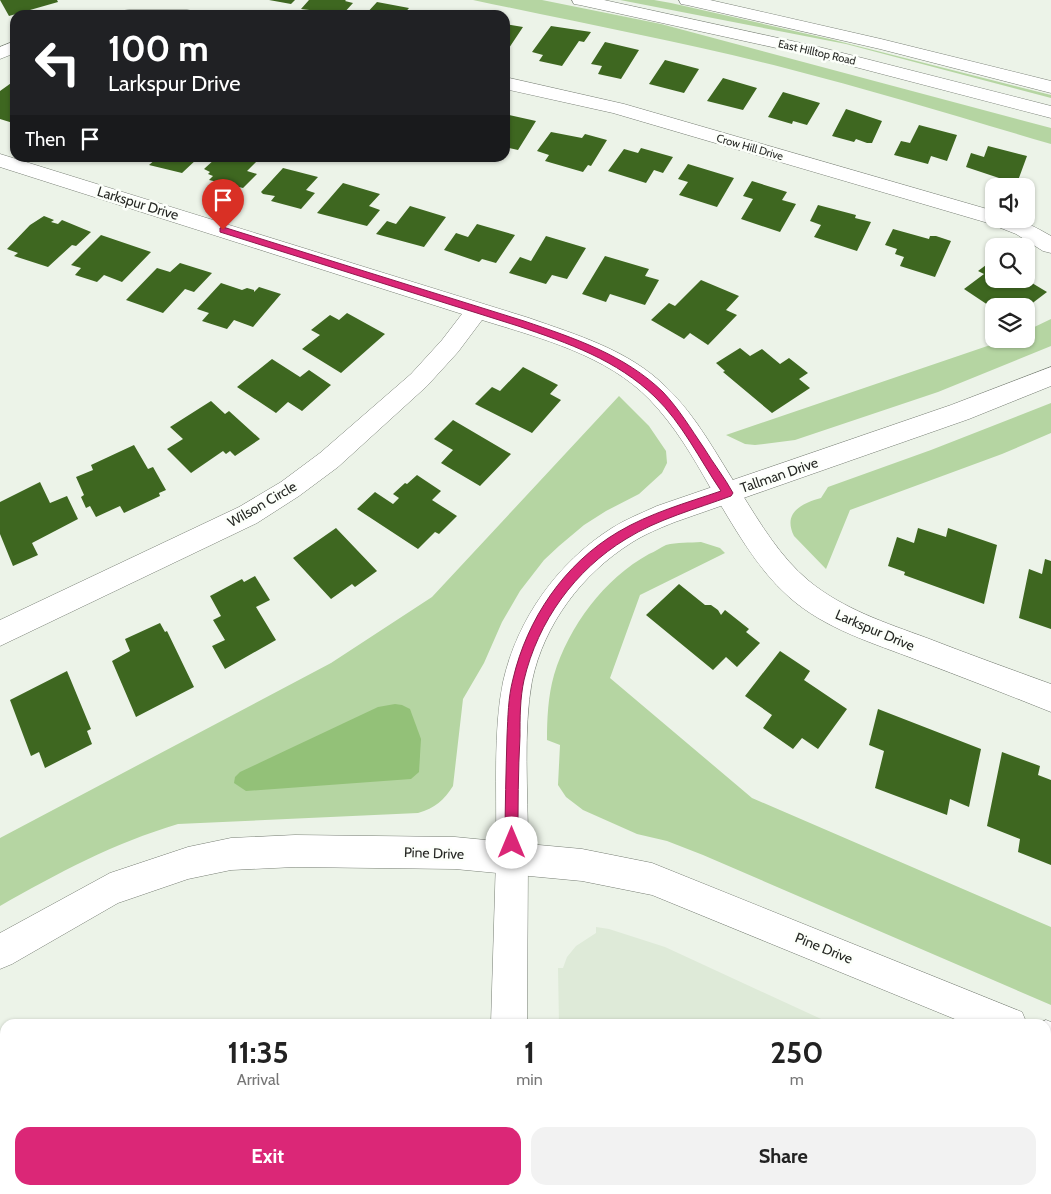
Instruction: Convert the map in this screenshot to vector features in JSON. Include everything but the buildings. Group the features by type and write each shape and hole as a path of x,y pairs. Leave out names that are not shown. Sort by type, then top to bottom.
{"street":[{"name":"East Hilltop Road","path":"580,0 815,51 1051,112"},
{"name":"East Hilltop Road","path":"687,0 881,44 1051,87"},
{"name":"Crow Hill Drive","path":"510,84 617,108 985,215"},
{"name":"Larkspur Drive","path":"0,160 477,310 594,350 642,380 659,395 679,420 780,569 800,589 830,611 874,632 1051,698"},
{"name":"Crow Hill Drive","path":"1018,228 1051,246"},
{"name":"Wilson Circle","path":"0,634 248,515 290,489 329,460 419,380 450,346 477,310"},
{"name":"Tallman Drive","path":"509,1019 512,772 515,704 523,660 543,616 556,595 578,570 603,548 623,535 666,514 968,409 1051,376"},
{"name":"Pine Drive","path":"0,952 110,889 181,865 231,854 295,851 446,853 582,865 652,879 998,1019"}],"shaded area":[{"path":"473,0 542,0 661,24 1051,128 1051,144 885,95 785,68"},
{"path":"620,0 654,0 671,3 834,40 1051,95 1051,98 846,44"},
{"path":"1051,319 1051,346 938,392 795,440 755,445 745,444 726,435 985,347 1035,348 1035,327"},
{"path":"619,396 649,426 666,451 667,463 662,473 639,494 584,525 559,546 544,560 520,591 502,622 484,663 463,699 453,786 438,803 418,813 178,824 131,840 87,860 0,906 0,838 331,663 432,597"},
{"path":"1051,403 1051,433 1002,454 850,510 826,569 794,536 791,521 796,510 821,498 828,487 931,450"},
{"path":"701,542 720,548 725,553 640,595 610,678 752,798 1051,927 1051,1005 703,855 667,841 637,834 583,810 566,797 558,785 560,745 547,740 547,732 552,683 569,639 590,606 603,590 633,564 666,545"},
{"path":"395,704 410,709 421,739 419,772 411,779 246,791 234,783 235,777 240,772 378,707"},
{"path":"596,927 609,929 665,947 821,1019 559,1019 558,968 563,968 567,957 576,946 596,933"}],"route":[{"path":"223,230 521,324 566,339 606,356 629,370 659,395 679,420 728,493 666,514 623,535 603,548 568,581 556,595 543,616 527,649 518,681 512,772 512,843"}]}
